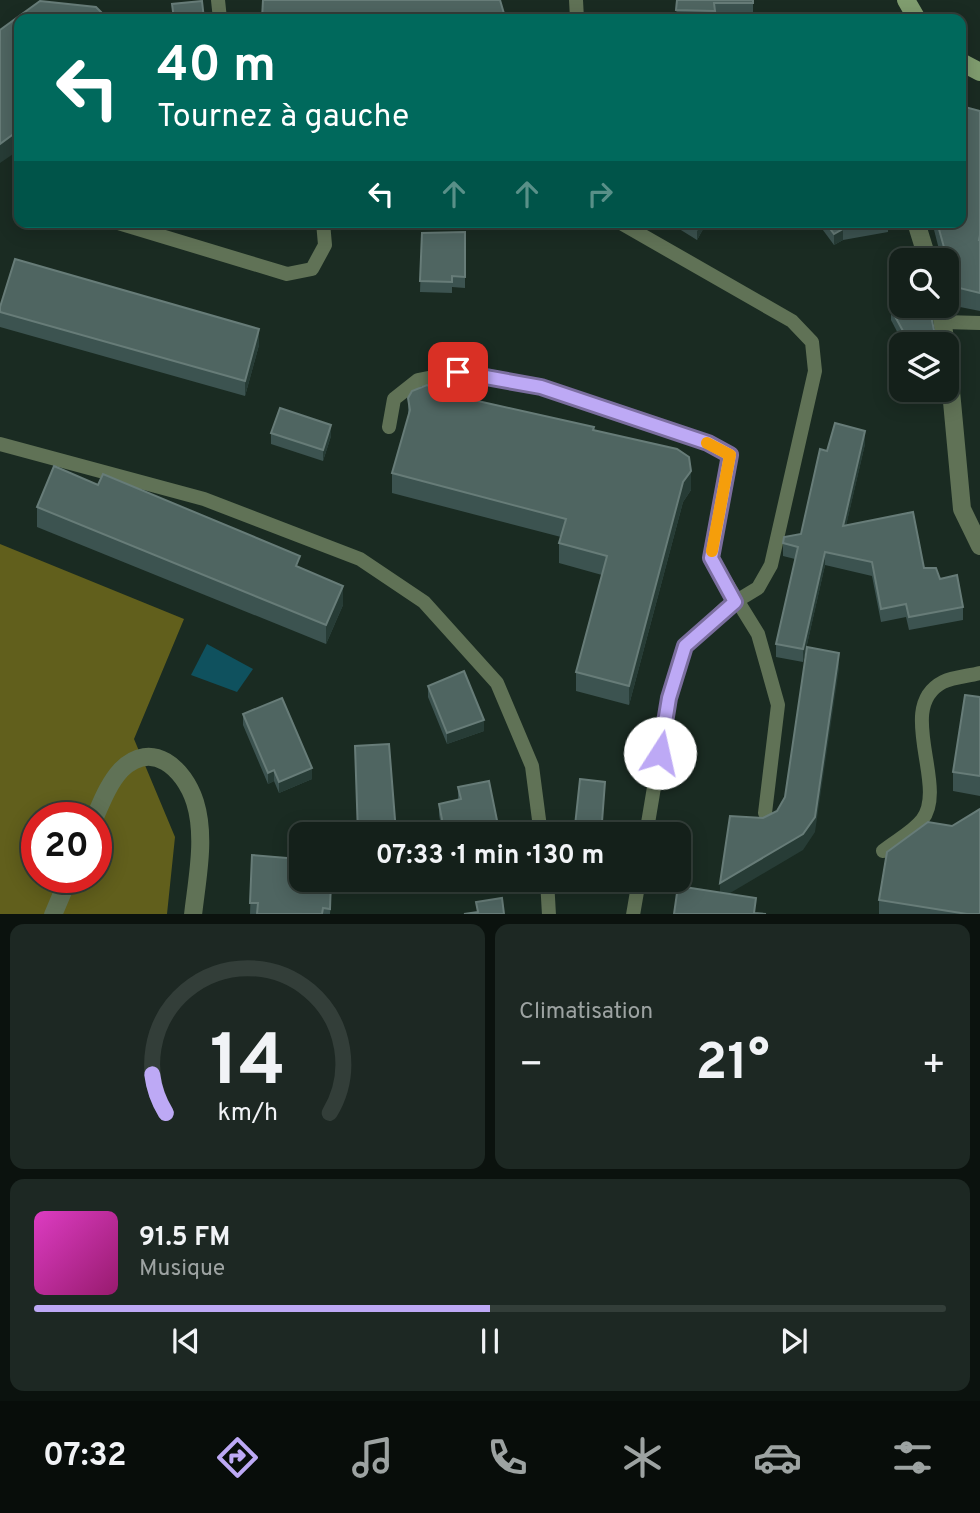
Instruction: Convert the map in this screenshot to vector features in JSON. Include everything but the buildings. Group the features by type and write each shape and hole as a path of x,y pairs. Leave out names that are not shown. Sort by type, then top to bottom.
{"street":[{"path":"918,228 924,248"},
{"path":"952,402 962,509 980,546"},
{"path":"102,802 121,771 140,756 162,757 182,774 195,803 200,852 193,914"},
{"path":"53,914 62,893"}],"lane":[{"path":"136,228 288,274 312,269 325,245 324,228"},
{"path":"629,228 792,321 812,342 815,371 771,565 758,588 735,602 685,646 669,698 648,822"},
{"path":"959,318 980,323"},
{"path":"389,427 394,399 418,380 458,372 541,387 708,443 730,455 711,558 735,602 758,634 778,705 765,813"},
{"path":"0,444 204,499 360,559 424,602 497,683 532,766 539,822"},
{"path":"883,850 923,819 930,789 921,713 929,695 942,682 980,673"},
{"path":"548,892 549,914"},
{"path":"633,914 637,892"}],"shaded area":[{"path":"0,544 184,619 134,739 175,837 167,914 0,914"}],"water":[{"path":"207,644 253,669 237,692 191,675"}],"slow traffic":[{"path":"707,443 730,455 712,551"}],"route":[{"path":"458,372 541,387 708,443 730,455 711,558 735,602 725,608 685,646 669,698 660,753"}]}
